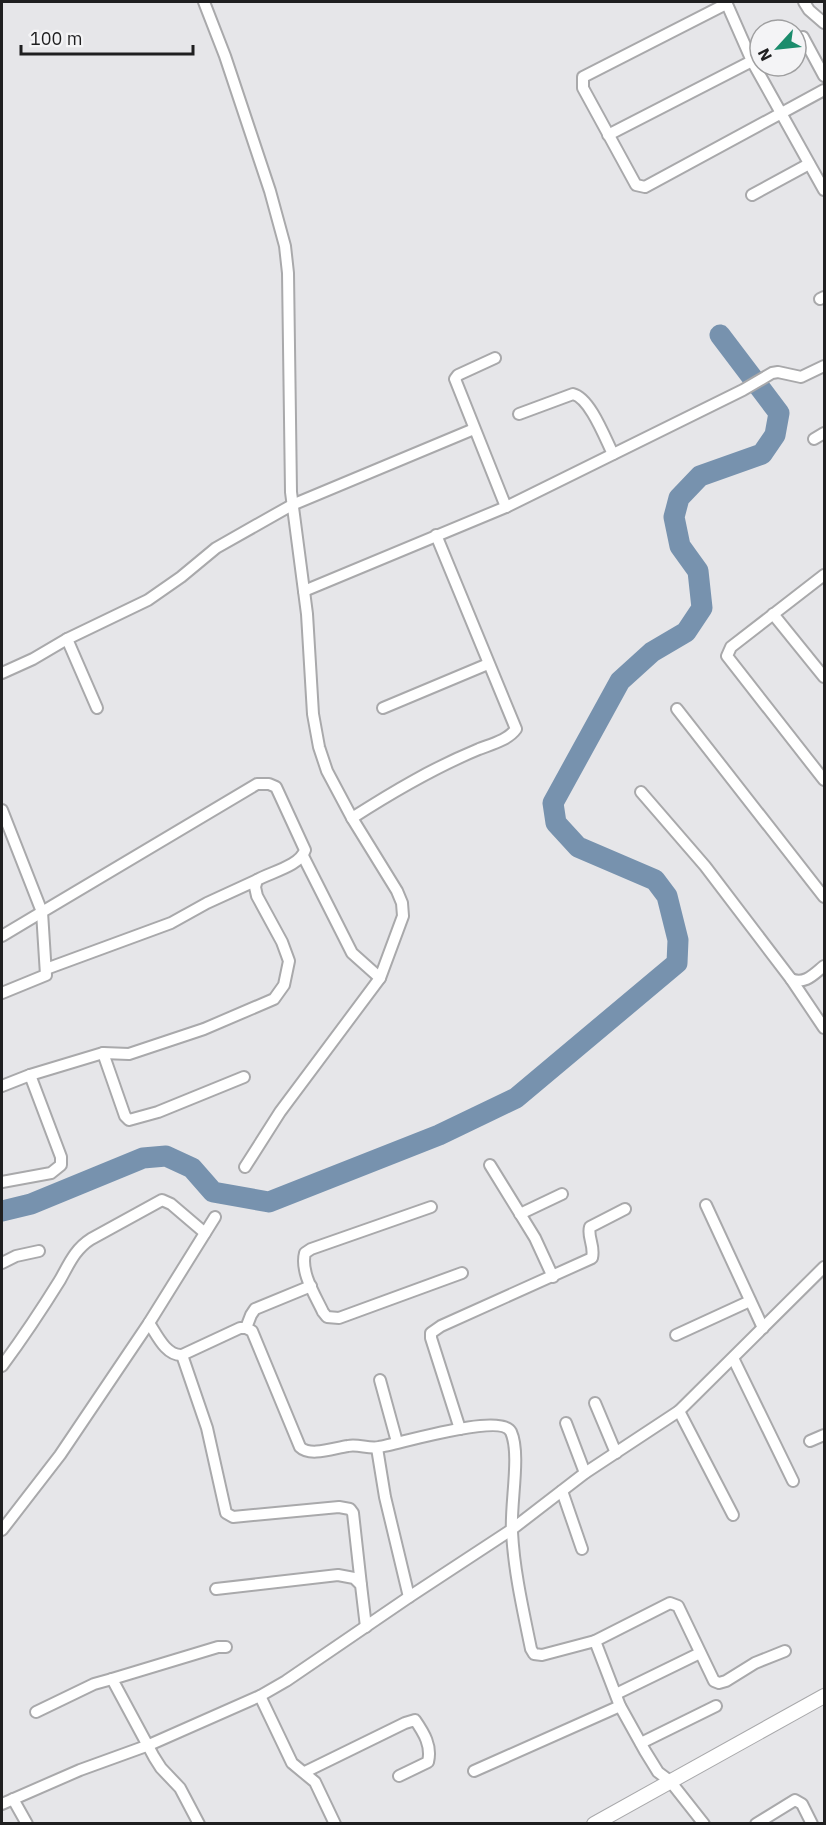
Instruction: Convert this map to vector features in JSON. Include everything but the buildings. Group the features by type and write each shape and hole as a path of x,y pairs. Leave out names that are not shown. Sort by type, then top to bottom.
{"main road":[{"path":"594,1824 825,1696"}],"street":[{"path":"204,2 238,93 285,246 288,273 292,505 304,591 313,714 319,747 327,771 352,818 397,891 402,903 403,916 380,978 286,1103 245,1167"},
{"path":"804,2 809,10 825,23"},
{"path":"748,52 726,3 583,77 583,88 636,185 640,188 677,170 825,90"},
{"path":"808,46 825,76"},
{"path":"608,135 748,63"},
{"path":"762,78 825,190"},
{"path":"752,195 809,164"},
{"path":"495,358 456,377 456,383 506,507"},
{"path":"304,591 506,507 752,385 767,375 778,372 801,377 825,366"},
{"path":"519,414 573,394 578,395 587,405 614,454"},
{"path":"2,673 154,596 181,578 216,548 292,505 474,429"},
{"path":"814,439 825,433"},
{"path":"352,818 415,778 512,734 516,729 436,536"},
{"path":"825,575 731,647 727,656 825,780"},
{"path":"773,614 825,677"},
{"path":"67,639 97,708"},
{"path":"383,708 488,664"},
{"path":"676,709 825,897"},
{"path":"2,936 244,791 262,783 276,787 304,844 303,856 171,923 46,969"},
{"path":"641,792 705,866 791,979 825,1028"},
{"path":"2,810 42,912 46,969 46,975 2,993"},
{"path":"303,856 352,953 380,978"},
{"path":"2,1086 103,1053 129,1054 204,1029 274,999 284,986 289,961 282,942 257,896 255,887 257,880"},
{"path":"791,979 803,981 825,966"},
{"path":"103,1053 125,1116 129,1120 158,1112 244,1077"},
{"path":"2,1182 51,1173 61,1165 61,1157 30,1075"},
{"path":"490,1166 535,1238 553,1277"},
{"path":"520,1214 562,1194"},
{"path":"2,1366 60,1280 73,1255 90,1239 162,1200 171,1204 205,1233"},
{"path":"706,1205 763,1328"},
{"path":"431,1206 305,1253 303,1259 322,1312 333,1319 462,1273"},
{"path":"460,1429 431,1333 441,1326 592,1258 594,1249 588,1230 590,1227 625,1209"},
{"path":"2,1530 60,1455 149,1323 215,1217"},
{"path":"2,1263 16,1256 39,1251"},
{"path":"2,1804 81,1770 149,1745 260,1696 286,1681 511,1530 585,1473 679,1410 825,1267"},
{"path":"246,1328 255,1309 311,1286"},
{"path":"676,1335 750,1301"},
{"path":"149,1323 172,1354 182,1355 233,1331 246,1328 252,1331 300,1447 308,1452 351,1445 377,1448 486,1425 505,1426 509,1429 513,1439 514,1453 511,1530 518,1585 534,1654 542,1655 595,1641 670,1603 674,1603 682,1614 710,1676 719,1683 755,1663 784,1651"},
{"path":"182,1355 207,1428 226,1513 233,1516 339,1507 350,1509 353,1513 366,1627"},
{"path":"733,1358 793,1481"},
{"path":"380,1380 397,1442"},
{"path":"595,1403 616,1453"},
{"path":"679,1410 733,1515"},
{"path":"566,1423 585,1473"},
{"path":"810,1441 825,1435"},
{"path":"377,1448 385,1497 409,1597"},
{"path":"562,1491 582,1549"},
{"path":"216,1589 338,1575 354,1578 361,1585"},
{"path":"595,1641 620,1706 658,1772 670,1781 704,1824"},
{"path":"36,1712 94,1684 218,1647 226,1647"},
{"path":"616,1694 700,1653"},
{"path":"112,1678 161,1768 180,1788 199,1824"},
{"path":"260,1696 292,1763 315,1782 335,1824"},
{"path":"474,1771 620,1706"},
{"path":"641,1743 716,1707"},
{"path":"305,1772 405,1722 416,1720 424,1734 430,1753 428,1762 399,1776"},
{"path":"13,1799 27,1824"},
{"path":"756,1824 795,1800 802,1804 812,1824"}],"waterway":[{"path":"2,1211 31,1204 143,1158 166,1156 192,1168 213,1192 269,1202 439,1135 516,1098 677,963 678,940 667,896 655,880 578,847 556,823 553,803 620,681 652,652 686,632 702,608 698,571 680,546 674,517 679,498 700,476 762,454 775,435 779,413 720,335"}]}
